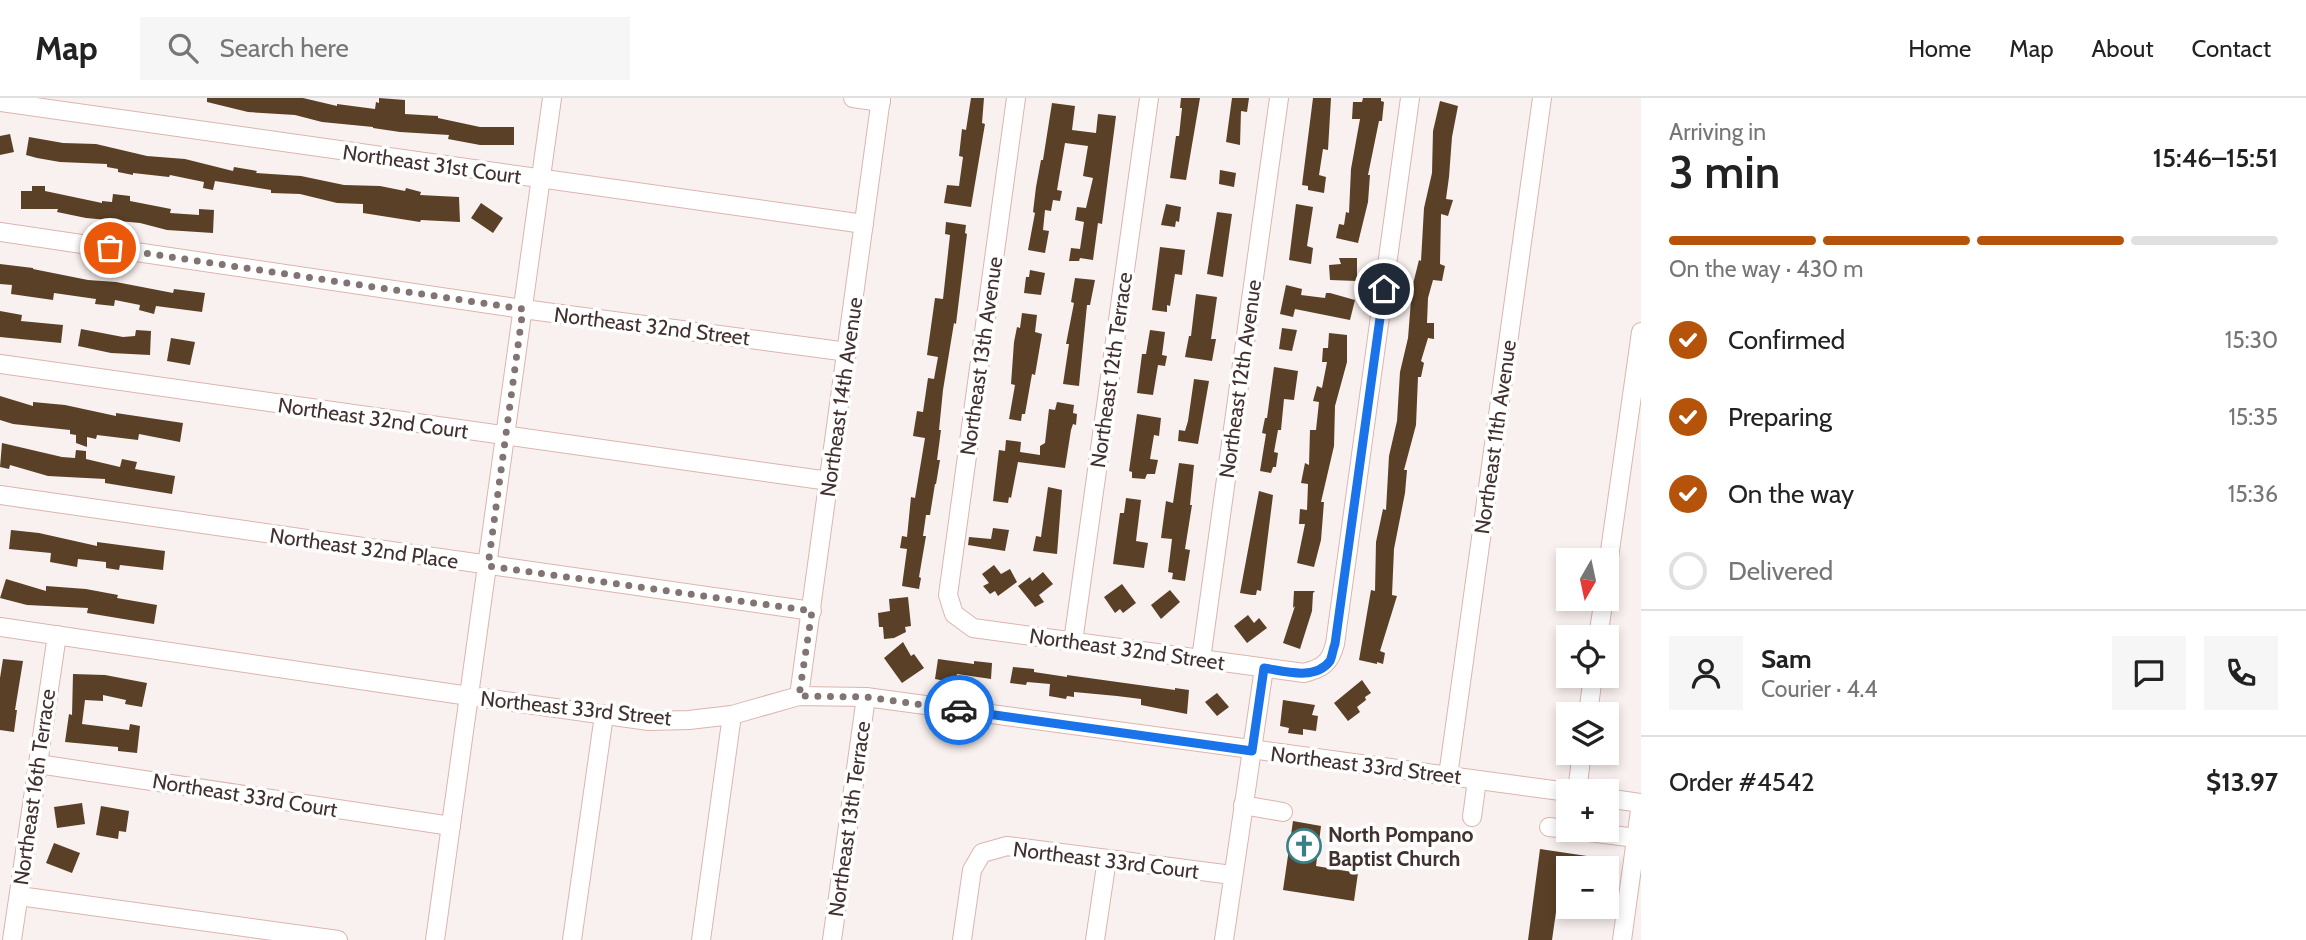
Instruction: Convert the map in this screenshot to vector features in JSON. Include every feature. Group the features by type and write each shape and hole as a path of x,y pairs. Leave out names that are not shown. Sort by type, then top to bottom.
{"street":[{"path":"435,940 552,98"},
{"path":"853,98 881,100"},
{"name":"Northeast 13th Avenue","path":"954,614 948,595 1016,98"},
{"name":"Northeast 12th Terrace","path":"1073,642 1149,98"},
{"name":"Northeast 12th Avenue","path":"1201,659 1279,98"},
{"name":"Northeast 32nd Street","path":"954,614 973,628 1304,673 1319,669 1330,660 1335,644 1410,98"},
{"name":"Northeast 11th Avenue","path":"1448,776 1542,98"},
{"name":"Northeast 14th Avenue","path":"799,696 881,100"},
{"name":"Northeast 31st Court","path":"0,102 864,224"},
{"name":"Northeast 32nd Street","path":"0,232 523,309 848,352"},
{"path":"1610,548 1641,332"},
{"name":"Northeast 32nd Court","path":"0,363 505,437 830,481"},
{"name":"Northeast 32nd Place","path":"0,495 812,611"},
{"name":"Northeast 33rd Street","path":"0,627 649,721 732,715 799,696 866,697 1556,790"},
{"name":"Northeast 16th Terrace","path":"12,940 57,635"},
{"path":"1224,940 1264,668"},
{"name":"Northeast 13th Terrace","path":"832,940 866,697"},
{"path":"572,940 604,715"},
{"path":"701,940 732,715"},
{"name":"Northeast 33rd Court","path":"38,764 451,826"},
{"path":"1472,817 1477,780"},
{"path":"1619,800 1641,803 1622,940"},
{"path":"1243,805 1283,813"},
{"path":"1549,827 1556,828"},
{"path":"1619,836 1636,838"},
{"name":"Northeast 33rd Court","path":"962,940 972,870 982,853 1007,846 1232,876"},
{"path":"1095,940 1107,859"},
{"path":"19,895 338,940"}],"building":[{"path":"207,98 303,98 337,106 375,109 379,98 405,100 405,114 438,116 480,127 514,127 514,145 480,145 448,139 449,135 400,132 322,122 295,115 248,112 207,102"},
{"path":"971,98 984,98 982,123 985,124 971,207 944,203 947,185 959,186 963,157 959,156 962,129 966,130"},
{"path":"1181,98 1200,98 1186,180 1170,178 1176,136 1179,136"},
{"path":"1232,98 1249,98 1247,112 1241,111 1240,145 1226,142"},
{"path":"1313,98 1331,98 1328,150 1323,149 1319,175 1326,177 1324,193 1308,190 1308,186 1302,185"},
{"path":"1363,98 1381,98 1384,102 1382,121 1379,121 1368,175 1368,202 1358,243 1336,238 1339,224 1344,225 1346,212 1349,213 1351,169 1360,119 1352,119 1353,102 1362,102"},
{"path":"1440,101 1458,106 1446,199 1453,200 1448,216 1441,214 1440,264 1445,266 1442,281 1433,280 1428,298 1427,323 1434,323 1434,339 1428,338 1421,361 1424,363 1421,377 1418,377 1416,425 1404,470 1407,470 1405,493 1394,549 1392,595 1397,596 1380,651 1385,653 1383,664 1377,664 1359,660 1371,590 1375,591 1376,542 1383,509 1386,510 1389,456 1397,421 1400,372 1408,338 1412,288 1419,260 1421,261 1424,208 1432,173 1433,131"},
{"path":"1052,103 1075,106 1072,130 1096,133 1098,114 1116,116 1102,224 1098,223 1093,260 1080,258 1079,261 1069,261 1071,248 1080,249 1084,222 1075,220 1077,207 1086,208 1093,178 1083,176 1088,146 1065,143 1057,190 1062,191 1060,201 1053,200 1051,211 1045,210 1043,230 1049,231 1045,253 1028,250 1035,213 1036,187"},
{"path":"10,134 14,152 0,155 0,136"},
{"path":"29,137 63,143 96,144 147,156 185,159 233,171 234,167 257,171 256,173 301,176 344,185 380,186 405,191 406,188 421,192 420,195 459,197 460,222 420,222 363,213 363,204 337,203 300,194 271,193 271,190 215,181 213,190 203,188 204,182 170,175 133,175 118,172 118,169 107,167 107,164 37,158 26,155"},
{"path":"1220,170 1236,173 1234,187 1219,184"},
{"path":"32,186 45,186 45,191 102,203 112,202 113,194 130,196 130,201 171,209 170,213 199,215 199,209 214,210 213,233 167,230 140,223 86,218 57,212 58,209 21,209 21,191 32,191"},
{"path":"481,203 503,218 493,233 471,218"},
{"path":"1166,204 1181,207 1179,222 1176,221 1175,227 1161,225"},
{"path":"1296,204 1313,207 1307,246 1313,248 1311,264 1289,260"},
{"path":"1217,212 1232,214 1223,277 1207,274"},
{"path":"946,222 966,225 967,234 956,324 954,323 943,390 937,460 940,460 930,515 926,515 919,589 902,586 907,549 900,548 902,536 907,537 911,497 915,498 925,438 913,436 917,411 923,412 928,378 934,379 938,357 927,355 935,298 943,299 950,235 945,234"},
{"path":"1160,247 1185,250 1182,275 1175,274 1167,312 1152,310"},
{"path":"1339,258 1357,258 1357,281 1330,280 1329,265 1341,264"},
{"path":"0,264 173,293 174,289 205,293 202,312 156,306 154,314 139,310 140,305 115,300 114,306 95,304 96,299 54,293 53,300 11,294 12,285 0,284"},
{"path":"1030,270 1045,273 1041,295 1024,293 1026,277 1029,277"},
{"path":"1075,278 1095,280 1090,305 1087,305 1079,386 1063,384"},
{"path":"1286,285 1302,289 1301,295 1325,298 1326,293 1330,293 1355,300 1350,320 1295,309 1293,317 1280,314"},
{"path":"1196,294 1217,297 1211,339 1216,339 1212,361 1185,357 1191,336"},
{"path":"0,311 22,315 21,321 63,325 61,343 0,337"},
{"path":"1022,313 1037,315 1035,332 1042,334 1035,375 1032,374 1025,414 1022,414 1021,421 1009,419 1015,385 1011,384 1014,342"},
{"path":"1282,328 1297,330 1292,351 1279,349"},
{"path":"81,329 123,337 135,336 136,330 151,331 150,355 111,353 78,346"},
{"path":"1150,330 1165,332 1162,355 1167,356 1165,366 1158,365 1153,395 1137,393 1142,354 1146,354"},
{"path":"1329,333 1347,335 1347,362 1335,406 1334,446 1321,502 1324,502 1321,540 1314,567 1297,563 1305,524 1299,524 1300,509 1307,510 1308,484 1301,483 1305,463 1309,465 1310,430 1316,430 1319,402 1313,401 1317,386 1322,388 1327,362 1322,362 1323,348 1328,348"},
{"path":"171,338 195,342 190,365 167,361"},
{"path":"1274,367 1298,371 1294,400 1284,399 1281,430 1278,430 1274,452 1278,453 1276,467 1273,467 1271,473 1260,471 1266,434 1262,433 1267,418"},
{"path":"1194,379 1209,381 1198,444 1178,441 1179,430 1185,431 1188,421"},
{"path":"0,396 33,406 33,402 65,405 116,416 116,413 183,423 180,442 139,434 138,440 97,435 96,439 87,437 87,447 76,443 76,435 70,434 70,430 13,424 0,420"},
{"path":"1057,402 1074,405 1073,413 1077,414 1076,425 1073,424 1071,430 1065,468 1018,462 1008,503 993,501 999,450 1005,451 1006,440 1021,442 1020,452 1040,455 1040,446 1045,443 1049,409 1055,410"},
{"path":"1137,414 1161,418 1159,436 1154,435 1150,459 1158,460 1155,474 1147,474 1145,479 1132,478 1132,472 1129,471"},
{"path":"2,443 62,457 75,458 76,450 86,451 86,459 120,467 122,459 137,462 135,469 175,476 172,494 105,483 105,479 48,476 10,465 9,469 0,467"},
{"path":"1179,463 1194,465 1192,505 1185,549 1190,550 1185,581 1172,579 1173,573 1168,572 1172,539 1161,538 1166,501 1173,503"},
{"path":"1048,487 1062,490 1057,554 1033,551 1036,536 1041,537"},
{"path":"1259,491 1273,495 1261,591 1257,590 1256,595 1252,595 1240,593"},
{"path":"1126,498 1141,500 1136,541 1148,543 1144,568 1113,564 1120,513 1124,513"},
{"path":"993,528 1009,530 1005,551 968,545 969,537 991,539"},
{"path":"11,530 39,533 97,546 97,542 165,551 163,570 120,565 119,570 106,568 106,562 78,559 77,567 50,562 51,553 9,549"},
{"path":"994,565 1001,574 1010,569 1017,582 998,596 995,591 990,594 983,586 989,583 982,574"},
{"path":"1043,572 1053,584 1039,595 1044,602 1035,607 1018,586 1030,577 1032,581"},
{"path":"6,579 46,591 46,586 86,589 157,605 154,624 87,613 88,608 27,605 0,598"},
{"path":"1122,584 1136,603 1123,613 1120,609 1115,613 1104,597"},
{"path":"1170,590 1180,602 1161,619 1151,605"},
{"path":"1294,591 1315,591 1312,611 1300,649 1283,643 1295,606 1293,608"},
{"path":"908,597 911,626 905,627 906,632 894,638 884,639 883,627 879,627 878,613 890,611 889,599"},
{"path":"1248,615 1254,623 1259,618 1267,628 1247,643 1234,626"},
{"path":"903,642 911,656 914,654 924,668 902,683 884,658"},
{"path":"3,659 23,661 14,732 0,730 0,678"},
{"path":"938,659 974,664 974,661 992,663 991,679 957,674 956,683 935,679"},
{"path":"1013,667 1067,677 1189,690 1187,714 1141,705 1141,699 1074,692 1074,697 1067,696 1066,699 1049,696 1050,684 1010,683"},
{"path":"73,674 105,675 147,683 142,707 125,704 126,700 103,695 103,701 85,700 82,724 129,730 130,724 140,726 137,753 118,751 118,747 65,742 69,714 72,715"},
{"path":"1362,680 1371,693 1357,707 1360,712 1348,721 1334,703"},
{"path":"1217,693 1229,707 1217,716 1205,702"},
{"path":"1283,700 1315,705 1312,715 1318,716 1316,731 1303,729 1303,735 1288,733 1289,728 1280,726"},
{"path":"82,803 85,824 57,828 54,807"},
{"path":"101,806 129,811 126,832 119,831 118,839 96,835"},
{"name":"North Pompano Baptist Church","path":"1293,821 1321,826 1316,866 1358,873 1354,901 1283,890"},
{"path":"54,843 80,853 72,873 46,863"},
{"path":"1540,849 1587,856 1556,856 1556,912 1552,940 1528,940"}],"way so far":[{"path":"110,248 523,309 488,566 812,611 799,696 866,697 959,710"}],"place":[{"name":"North Pompano Baptist Church","path":"1304,846"}],"route":[{"path":"959,710 1252,751 1264,668 1304,673 1319,669 1330,660 1335,644 1384,289"}]}
